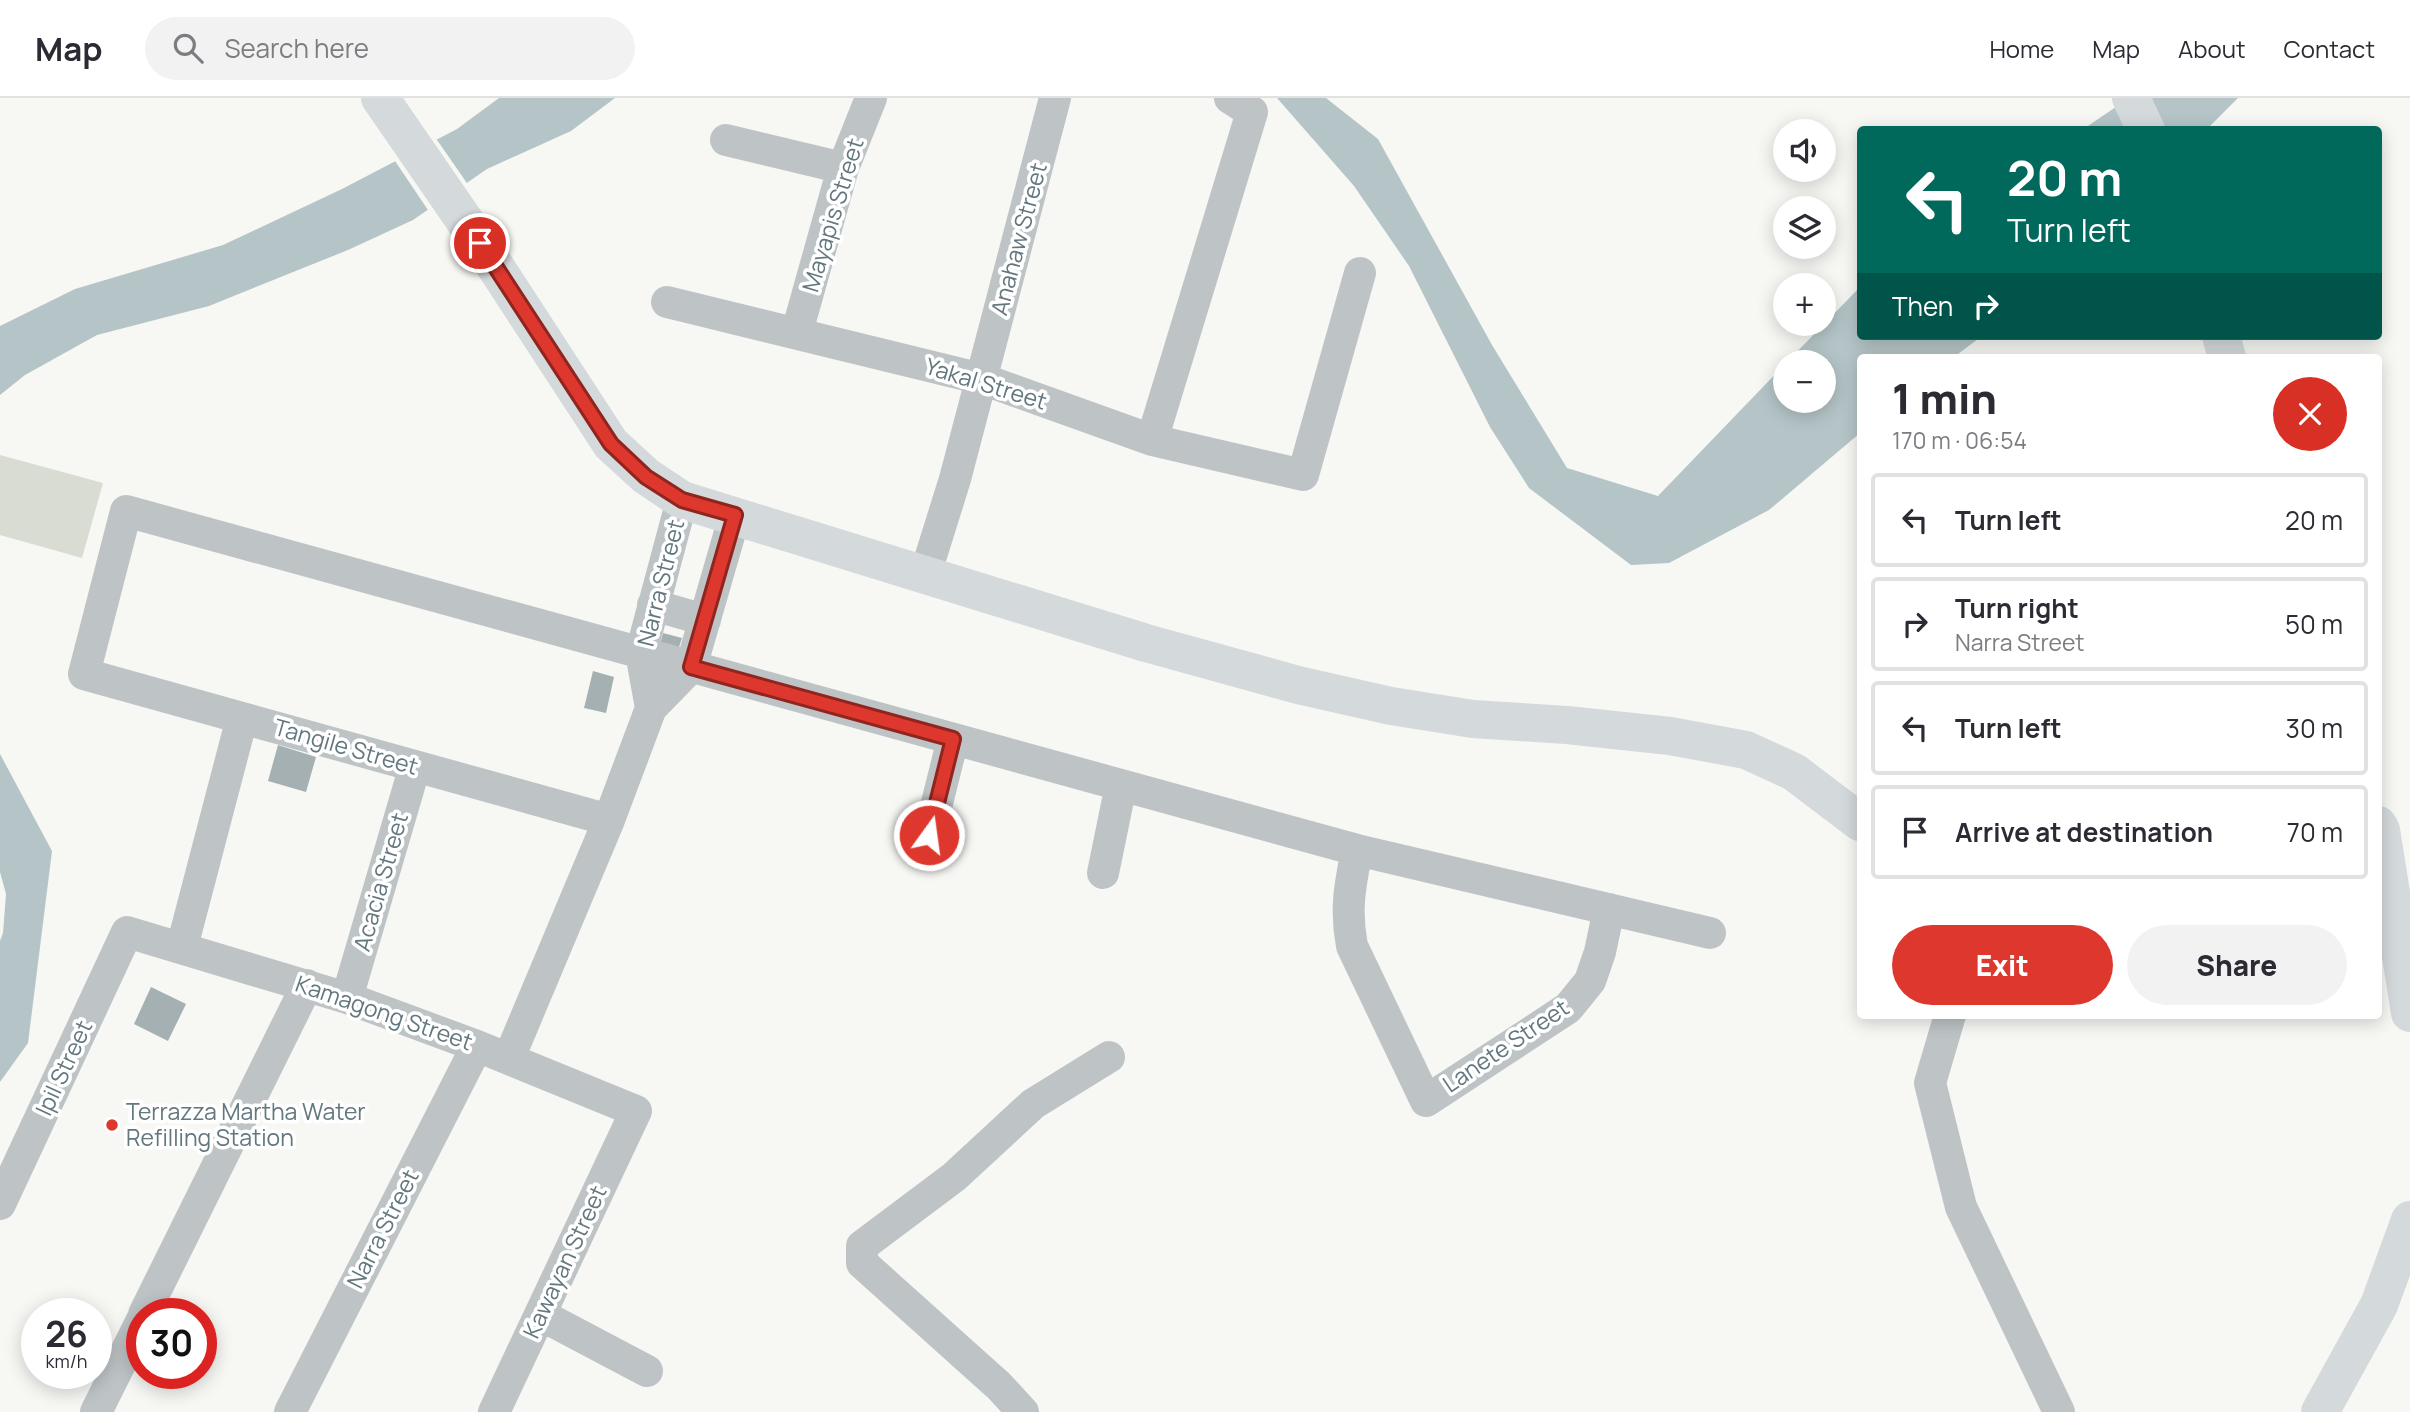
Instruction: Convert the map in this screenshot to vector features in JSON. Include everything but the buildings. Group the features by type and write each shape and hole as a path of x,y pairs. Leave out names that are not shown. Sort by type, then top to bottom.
{"street":[{"path":"380,98 480,243 611,444 646,477 682,500 1146,643 1298,685 1391,706 1473,719 1567,725 1670,736 1746,750 1794,772 1857,820"},
{"name":"Mayapis Street","path":"797,332 843,168 871,98"},
{"name":"Anahaw Street","path":"925,575 955,479 1055,98"},
{"path":"1152,440 1252,112 1230,98"},
{"path":"2131,98 2144,126"},
{"path":"726,140 843,168"},
{"name":"Yakal Street","path":"667,302 982,379 1152,440 1303,475 1360,273"},
{"name":"Narra Street","path":"651,708 642,653 682,500"},
{"name":"Tangile Street","path":"609,820 83,674 126,511 642,653"},
{"name":"Narra Street","path":"509,1058 609,820 651,708 691,667 735,515"},
{"path":"653,605 705,620"},
{"path":"642,653 1357,850 1710,933"},
{"path":"182,947 242,718"},
{"path":"929,835 953,739"},
{"name":"Acacia Street","path":"347,998 415,766"},
{"path":"1102,873 1121,785"},
{"path":"2382,1010 2410,1013 2390,826"},
{"name":"Lanete Street","path":"1357,850 1348,897 1352,946 1426,1101 1569,1008 1590,981 1600,952 1609,909"},
{"name":"Kamagong Street","path":"127,932 347,998 509,1058 636,1111"},
{"name":"Ipil Street","path":"0,1204 127,932"},
{"path":"152,1298 307,985"},
{"path":"1949,1019 1930,1083 1961,1207 2059,1412"},
{"name":"Narra Street","path":"290,1412 477,1046"},
{"path":"1023,1412 999,1386 862,1263 862,1246 954,1177 1033,1104 1109,1057"},
{"name":"Kawayan Street","path":"494,1412 636,1111"},
{"path":"2320,1412 2379,1305 2410,1220"},
{"path":"541,1315 647,1371"},
{"path":"96,1412 126,1352"}],"shaded area":[{"path":"499,98 615,98 571,131 487,169 413,220 348,250 209,306 97,335 25,375 0,395 0,326 75,289 223,245 342,189 457,129"},
{"path":"1277,98 1326,98 1378,139 1492,345 1567,468 1658,496 1773,376 1773,413 1836,413 1836,350 1799,350 1812,336 1836,336 1836,312 1857,290 1857,340 1977,340 1958,354 1857,354 1857,436 1769,510 1669,563 1631,565 1529,488 1490,427 1409,266 1354,186"},
{"path":"2129,98 2238,98 2210,126 2088,126"},
{"path":"0,455 103,483 82,558 0,535"},
{"path":"0,754 52,851 28,1043 0,1082 0,941 6,894 0,872"}],"pier":[{"path":"435,137 469,186 430,213 393,158"}],"place":[{"name":"Terrazza Martha Water Refilling Station","path":"112,1125"}],"route":[{"path":"480,243 611,444 646,477 682,500 735,515 691,667 953,739 929,835"}]}
